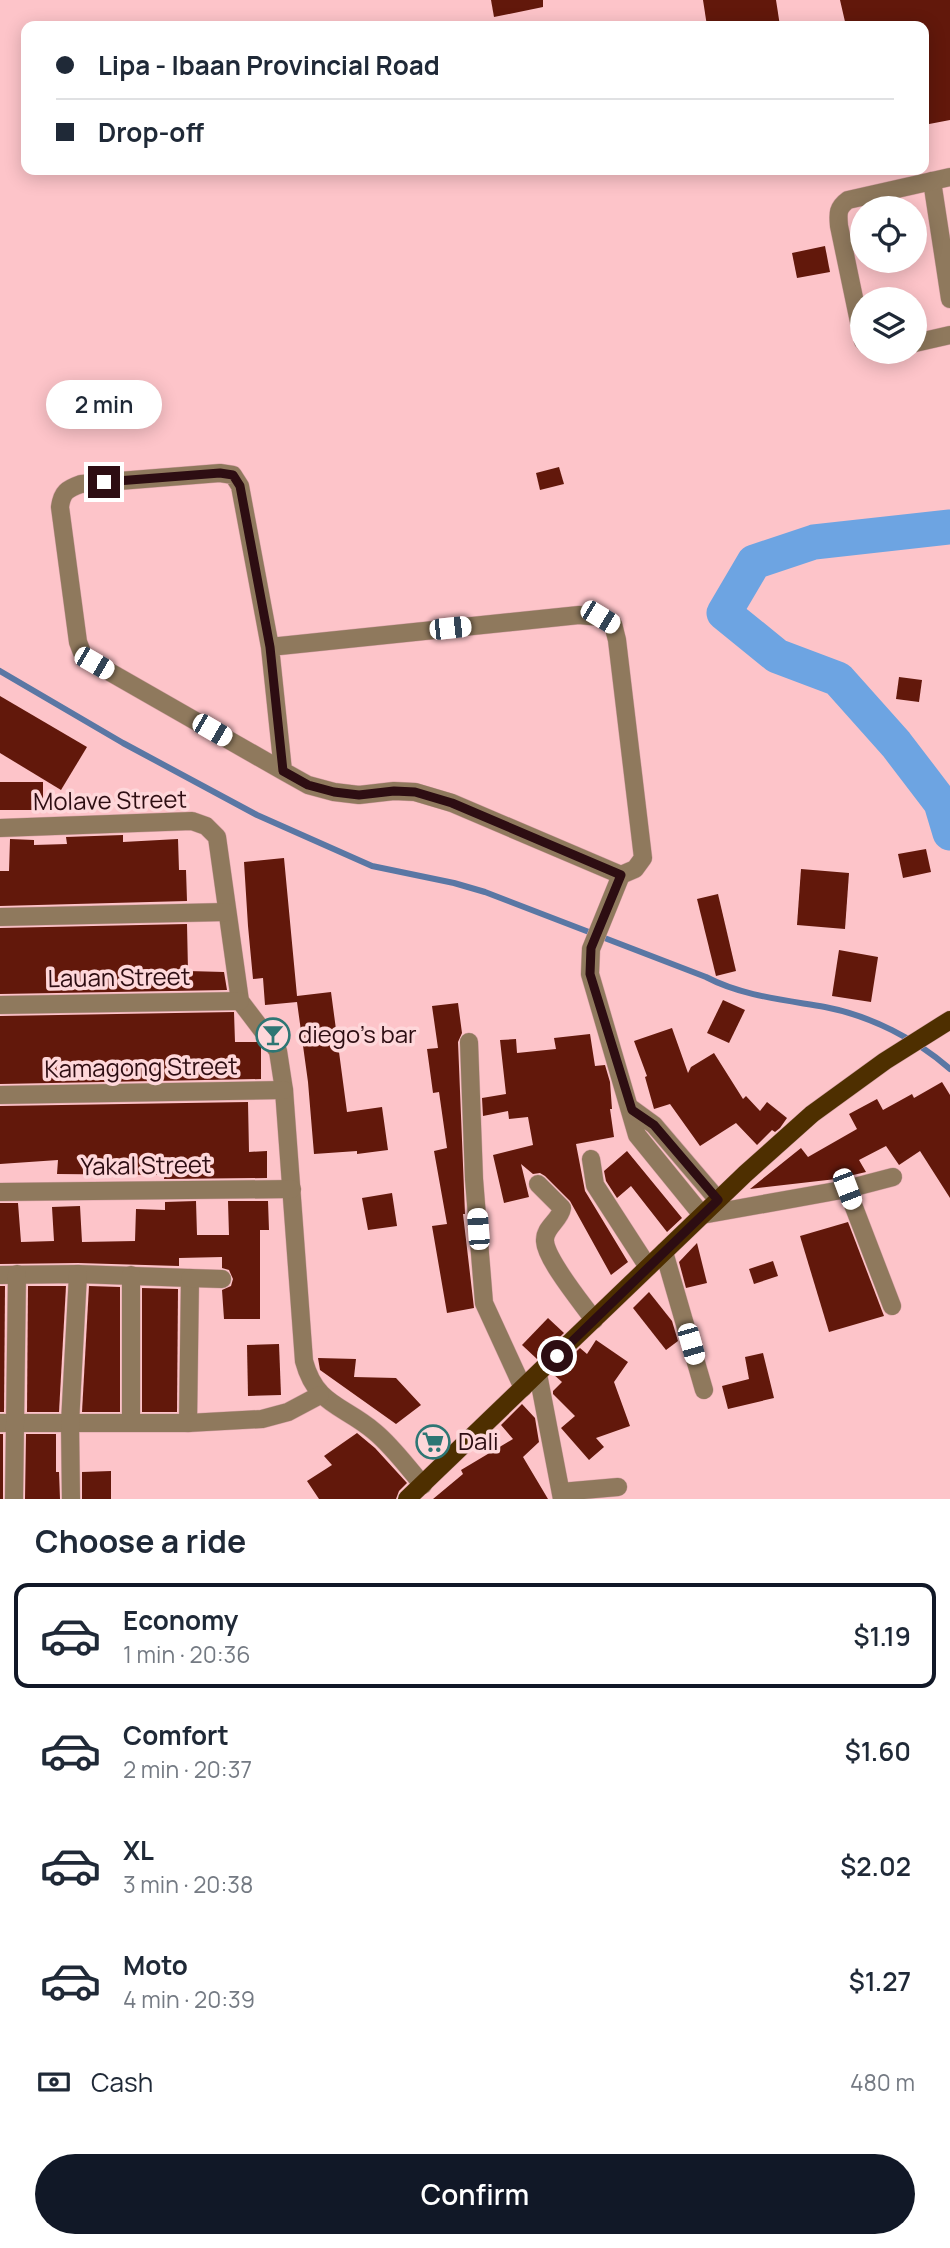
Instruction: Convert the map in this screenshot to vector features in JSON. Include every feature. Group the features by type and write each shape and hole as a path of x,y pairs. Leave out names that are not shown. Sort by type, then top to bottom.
{"main road":[{"path":"407,1499 702,1215 812,1114 950,1020"}],"street":[{"path":"852,287 839,226 840,206 848,200 950,177"},
{"path":"932,181 950,299"},
{"path":"927,340 950,335"},
{"path":"283,771 270,647 240,486 233,475 220,473 81,484 67,488 61,496 60,507 78,642 83,655 94,663 283,771 308,785 359,795 394,791 415,792 452,803 621,875"},
{"path":"270,647 579,615 600,617 613,624 643,858 635,869 621,875 593,944 590,974 632,1110 637,1135 702,1215 847,1189 893,1177"},
{"name":"Molave Street","path":"0,828 192,821 206,825 217,837 226,912"},
{"path":"0,917 226,912 240,1001 278,1051 284,1090 304,1361 309,1380 320,1395 375,1432 424,1485"},
{"name":"Lauan Street","path":"0,1005 240,1001"},
{"path":"469,1042 474,1180 484,1303 523,1388"},
{"name":"Kamagong Street","path":"0,1095 284,1090"},
{"path":"632,1110 654,1125 718,1200"},
{"path":"591,1159 595,1185 648,1267"},
{"path":"538,1184 562,1208 547,1230 545,1242 555,1264 594,1320"},
{"name":"Yakal Street","path":"0,1192 292,1189"},
{"path":"847,1189 891,1307"},
{"path":"664,1252 704,1390"},
{"path":"71,1499 70,1423 78,1274"},
{"path":"14,1499 8,1423 8,1275 78,1274 222,1279"},
{"path":"131,1275 131,1422"},
{"path":"188,1423 190,1278"},
{"path":"538,1374 561,1496 618,1487"},
{"path":"8,1423 188,1423 262,1419 288,1412 320,1395"}],"building":[{"path":"491,0 543,0 543,7 494,17"},
{"path":"703,0 776,0 779,21 706,21"},
{"path":"840,0 950,0 950,120 929,124 929,21 845,21"},
{"path":"825,246 830,272 797,278 792,253"},
{"path":"559,467 564,484 540,490 536,473"},
{"path":"899,677 922,680 919,702 896,699"},
{"path":"0,696 87,747 61,790 0,753"},
{"path":"0,782 43,782 43,810 0,810"},
{"path":"123,835 123,842 178,839 179,870 186,870 187,901 0,906 0,871 9,871 10,839 34,840 34,845 67,844 66,837"},
{"path":"926,849 931,872 903,878 898,854"},
{"path":"284,858 297,996 331,992 347,1112 382,1107 388,1150 357,1154 357,1151 314,1154 297,1002 265,1005 263,978 253,979 244,862"},
{"path":"801,869 849,873 845,929 797,925"},
{"path":"718,894 736,971 716,976 697,899"},
{"path":"187,924 188,971 224,972 227,990 0,994 0,928"},
{"path":"839,950 878,957 871,1002 832,996"},
{"path":"723,1000 745,1010 729,1043 707,1033"},
{"path":"458,1003 462,1033 458,1042 463,1214 474,1308 447,1313 432,1226 447,1224 434,1151 447,1148 439,1092 433,1093 427,1049 438,1048 432,1006"},
{"path":"234,1012 235,1042 257,1042 261,1047 261,1079 0,1084 0,1016"},
{"path":"672,1028 688,1073 691,1067 714,1053 743,1099 746,1096 760,1111 767,1102 787,1118 780,1128 775,1132 772,1130 757,1145 736,1123 700,1146 670,1104 654,1109 645,1077 647,1076 634,1041"},
{"path":"590,1034 595,1066 605,1065 610,1082 614,1137 576,1144 585,1191 628,1262 611,1275 570,1201 545,1176 540,1173 533,1174 521,1164 529,1197 504,1203 493,1155 533,1145 528,1117 509,1119 508,1111 483,1116 482,1098 506,1094 500,1040 516,1039 517,1053 556,1049 554,1038"},
{"path":"942,1082 950,1095 950,1198 920,1151 899,1165 886,1146 859,1160 866,1172 836,1179 750,1189 801,1148 808,1157 857,1129 849,1114 877,1099 883,1110 912,1094 914,1098"},
{"path":"248,1102 249,1152 267,1151 267,1178 164,1179 164,1175 57,1174 58,1160 0,1164 0,1106"},
{"path":"627,1151 682,1218 667,1232 631,1186 617,1198 606,1181 604,1171"},
{"path":"392,1193 397,1226 368,1230 362,1198"},
{"path":"196,1201 197,1235 229,1235 228,1201 268,1201 269,1230 260,1230 260,1319 224,1319 222,1290 231,1286 233,1279 229,1270 222,1268 222,1257 179,1258 179,1266 0,1264 0,1203 18,1203 21,1242 54,1241 52,1207 80,1206 82,1242 135,1241 136,1209 165,1210 165,1202"},
{"path":"848,1222 884,1316 829,1332 800,1236"},
{"path":"697,1243 707,1283 686,1288 679,1262"},
{"path":"773,1261 778,1276 754,1284 749,1269"},
{"path":"0,1286 5,1286 4,1412 0,1412"},
{"path":"28,1286 66,1286 59,1412 27,1412"},
{"path":"89,1286 120,1287 120,1412 82,1412"},
{"path":"142,1288 178,1289 177,1412 142,1412"},
{"path":"649,1292 672,1321 678,1341 666,1350 633,1308"},
{"path":"548,1318 564,1333 537,1359 522,1345"},
{"path":"596,1340 628,1362 614,1382 630,1426 596,1438 604,1447 589,1460 561,1428 575,1416 553,1394 562,1382 553,1374 580,1348 587,1354"},
{"path":"279,1344 281,1395 248,1396 247,1345"},
{"path":"763,1353 774,1398 728,1409 722,1386 749,1379 745,1357"},
{"path":"318,1358 356,1359 354,1377 396,1378 421,1405 396,1424 320,1370"},
{"path":"522,1404 535,1418 539,1442 523,1457 548,1499 433,1499 463,1474 461,1470 513,1439 501,1425"},
{"path":"357,1433 375,1448 407,1483 396,1499 319,1499 307,1481 332,1465 324,1456"},
{"path":"0,1434 3,1434 3,1499 0,1499"},
{"path":"26,1434 56,1434 56,1472 59,1472 60,1499 25,1499"},
{"path":"111,1471 111,1499 82,1499 82,1472"}],"waterway":[{"path":"950,527 814,542 754,562 724,613 777,656 838,679 896,744 941,803 950,833"},
{"path":"0,671 123,743 257,815 372,866 485,892 734,989 859,1016 908,1039 950,1069"}],"place":[{"name":"diego's bar","path":"273,1035"},
{"name":"Dali","path":"433,1442"}],"route":[{"path":"104,482 220,473 233,475 240,486 270,647 283,771 308,785 334,792 359,795 394,791 415,792 452,803 621,875 591,948 590,974 632,1110 654,1125 718,1200 557,1356"}]}
